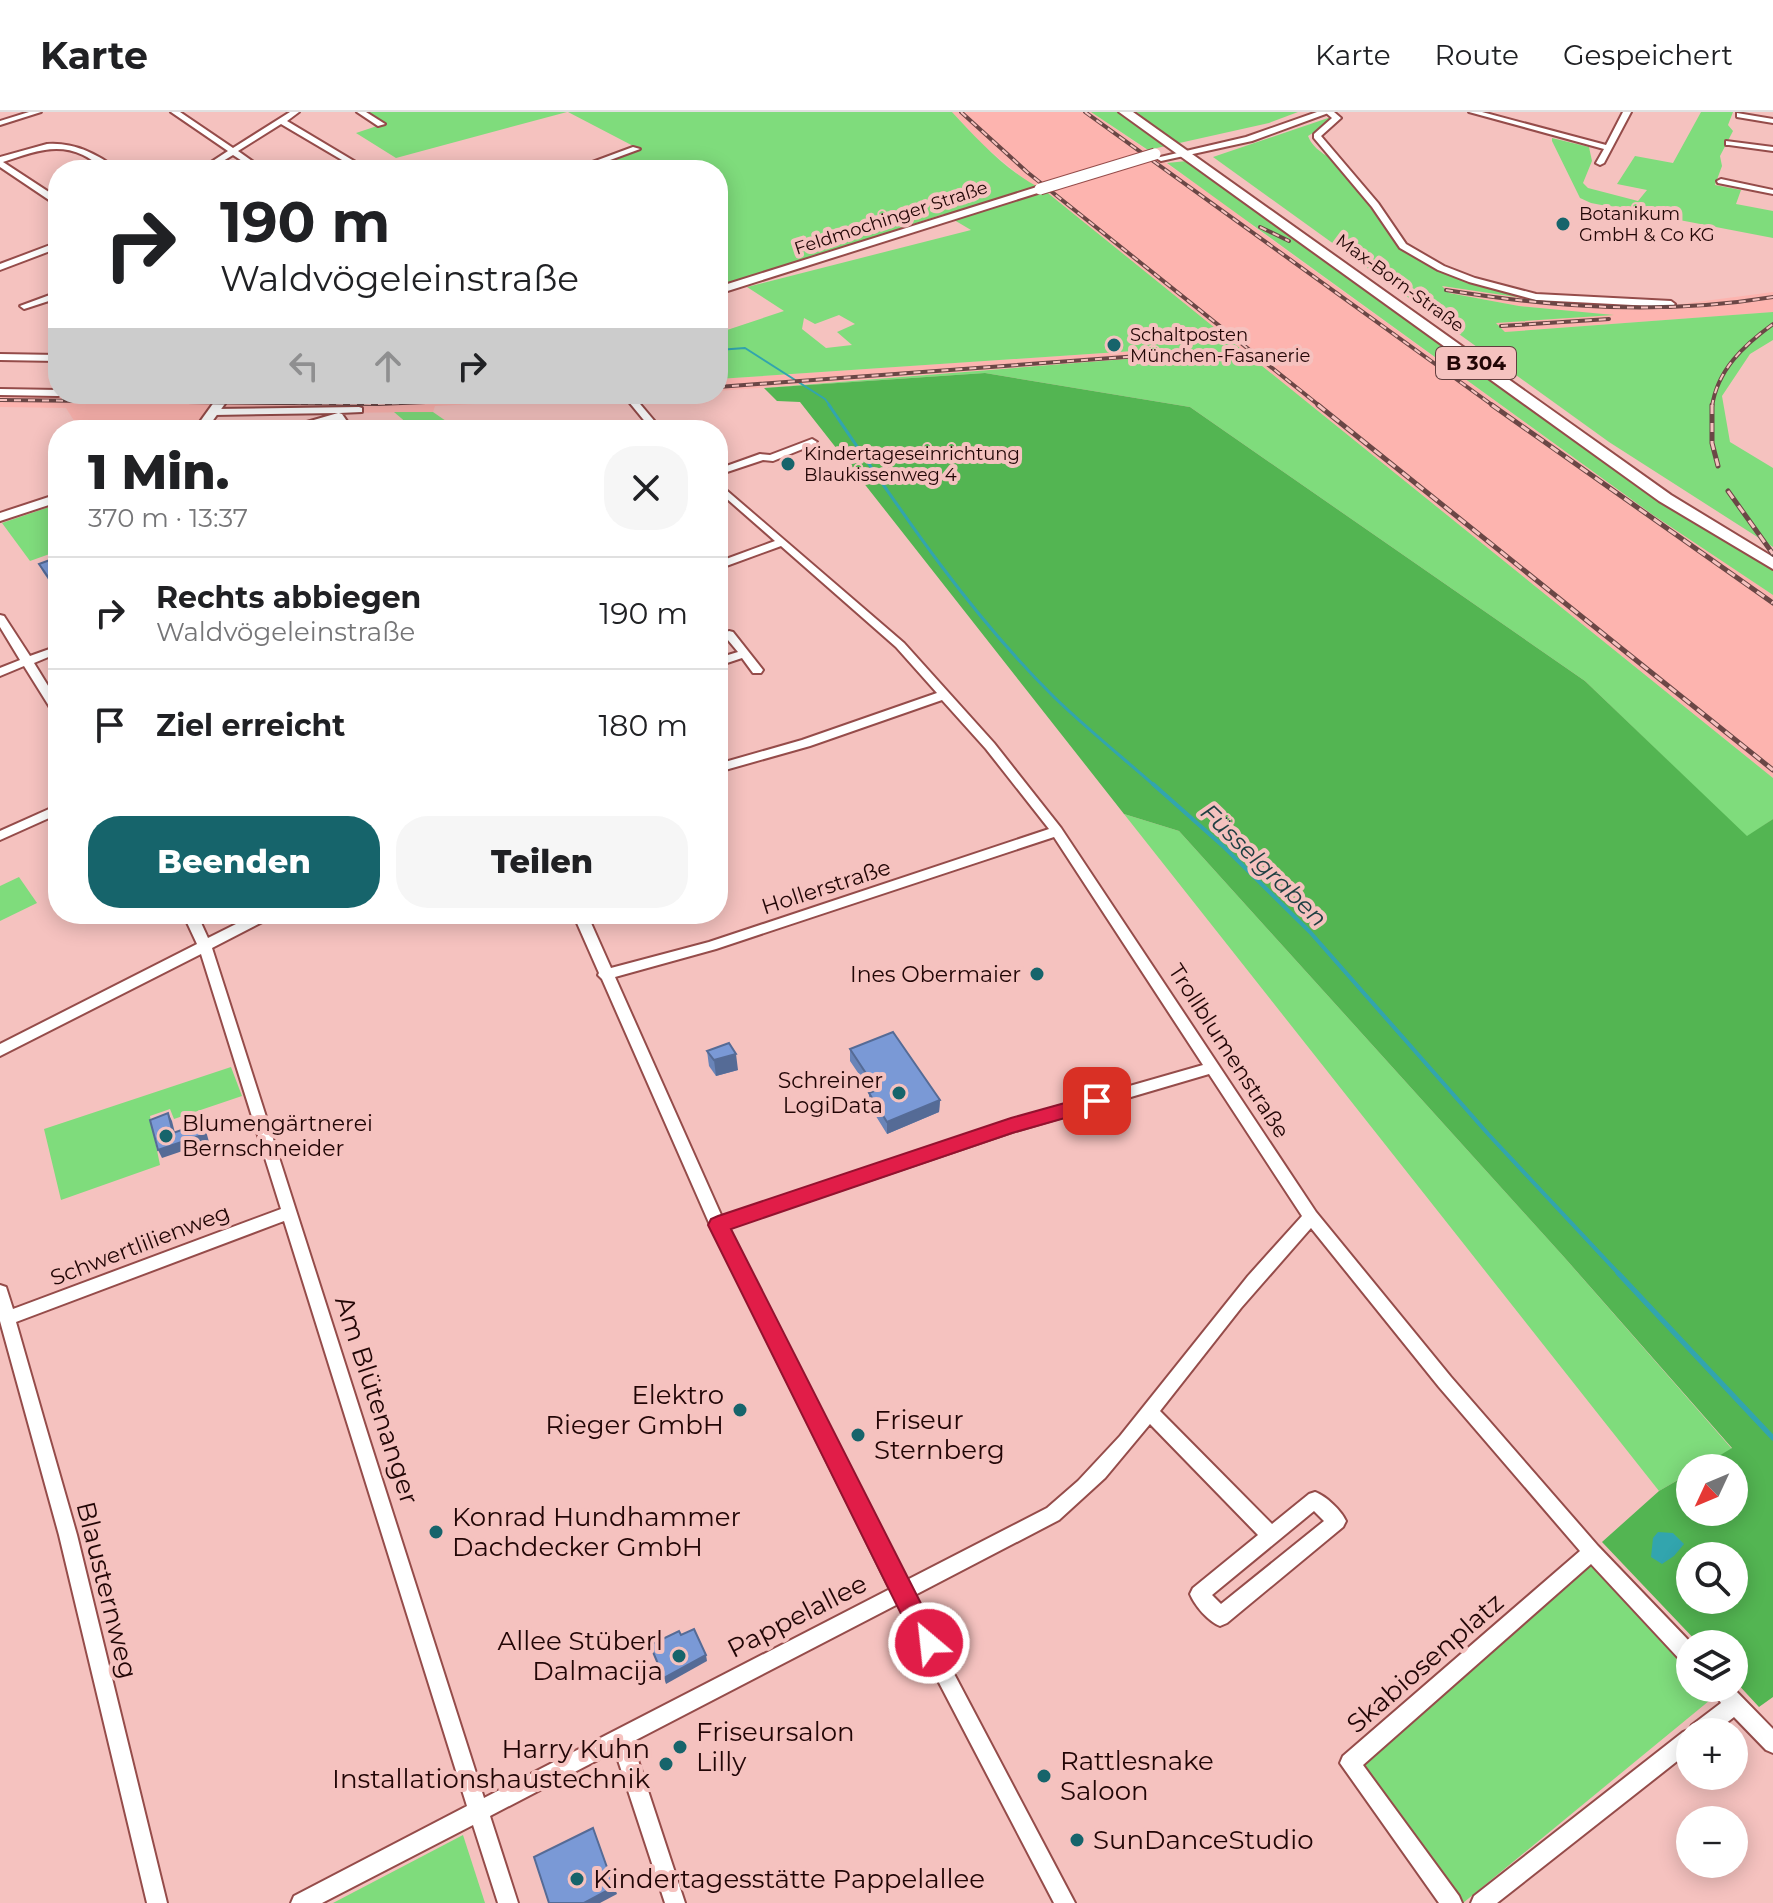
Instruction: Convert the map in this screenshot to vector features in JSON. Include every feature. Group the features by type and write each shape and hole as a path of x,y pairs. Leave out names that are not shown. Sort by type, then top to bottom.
{"main road":[{"name":"Max-Born-Straße","path":"1125,112 1187,150 1678,495 1773,553"},
{"name":"Max-Born-Straße","path":"1140,112 1187,150 1665,498 1773,564"},
{"name":"Feldmochinger Straße","path":"728,288 1040,189 1158,156 1281,128 1328,112"},
{"path":"208,420 219,404"},
{"path":"0,517 48,501"}],"street":[{"path":"0,123 37,112"},
{"path":"175,112 245,160"},
{"path":"220,160 295,112"},
{"path":"361,112 381,124"},
{"name":"Feldmochinger Straße","path":"1328,112 1337,118 1317,136 1375,205 1396,238 1415,254 1472,280 1536,297 1671,304"},
{"path":"1473,112 1606,147"},
{"path":"1600,163 1627,112"},
{"path":"1740,115 1773,121"},
{"path":"280,121 349,160"},
{"path":"1729,143 1773,149"},
{"path":"0,161 61,144 80,148 99,160"},
{"path":"604,160 636,149"},
{"path":"0,161 48,195"},
{"path":"1721,181 1772,190"},
{"path":"0,267 48,249"},
{"path":"24,306 48,298"},
{"path":"0,357 48,358"},
{"path":"0,392 48,393"},
{"path":"635,404 649,420"},
{"path":"214,412 359,410 323,420"},
{"path":"338,416 341,420"},
{"path":"728,469 764,456 769,459 812,442"},
{"name":"Trollblumenstraße","path":"728,495 900,645 990,746 1057,831 1311,1217 1445,1382 1592,1552 1676,1641"},
{"path":"728,562 782,542"},
{"path":"0,618 48,695"},
{"path":"729,634 757,670"},
{"path":"0,672 48,653"},
{"path":"728,659 745,653"},
{"path":"728,765 806,743 944,695"},
{"path":"0,836 48,814"},
{"name":"Hollerstraße","path":"605,975 711,946 1057,831"},
{"name":"Am Blütenanger","path":"195,924 205,946 508,1903"},
{"path":"0,1050 248,924"},
{"path":"584,924 718,1225 902,1593 1065,1903"},
{"path":"718,1225 1011,1126 1212,1068"},
{"name":"Schwertlilienweg","path":"7,1318 290,1212"},
{"name":"Pappelallee","path":"301,1903 1053,1514 1074,1499 1114,1458 1268,1262 1311,1217"},
{"name":"Blausternweg","path":"0,1292 68,1535 157,1903"},
{"path":"1149,1412 1271,1536"},
{"path":"1315,1500 1337,1521 1220,1617 1199,1594 1271,1536 1315,1500"},
{"name":"Skabiosenplatz","path":"1452,1903 1350,1763 1592,1552"},
{"path":"1717,1718 1735,1704 1773,1743"},
{"path":"621,1738 675,1903"},
{"path":"1481,1903 1676,1750"}],"shaded area":[{"path":"952,112 1091,112 1240,214 1653,515 1773,595 1773,778 1044,190 1030,184 983,145"},
{"path":"1440,286 1536,300 1602,305 1674,305 1773,292 1773,312 1505,332 1495,323 1607,315 1519,306 1449,293"},
{"path":"1163,349 1165,356 728,390 728,378"},
{"path":"0,389 48,393 48,404 476,404 435,406 433,412 214,414 209,420 74,420 66,408 0,407"}],"green space":[{"path":"364,112 567,112 396,158 356,133 383,124"},
{"path":"568,112 952,112 1006,165 1044,190 1773,778 1773,819 1747,837 1585,681 1190,407 985,373 764,388 1164,356 1163,349 728,378 728,330 784,311 747,287 971,230 944,214 728,284 728,160 608,160 639,149","holes":["839,315 855,324 837,332 852,345 826,348 802,329 804,318 815,324"]},
{"path":"1091,112 1298,112 1269,123 1148,150"},
{"path":"1701,112 1733,112 1728,125 1733,131 1720,156 1722,166 1715,185 1741,190 1736,204 1773,211 1773,238 1591,203 1580,198 1552,141 1552,138 1589,147 1592,161 1583,183 1588,188 1638,201 1647,190 1617,184 1635,156 1673,163"},
{"path":"1331,117 1330,122 1308,136 1319,150 1343,169 1395,240 1432,267 1485,287 1536,300 1442,286 1449,293 1519,306 1614,315 1496,323 1505,332 1773,312 1773,340 1750,354 1722,396 1730,442 1773,468 1773,547 1609,442 1213,157"},
{"path":"1187,161 1657,498 1773,570 1773,595 1653,515 1167,163"},
{"path":"985,373 1190,407 1585,681 1747,836 1773,819 1773,1697 1759,1707 1748,1695 1748,1630 1686,1630 1602,1542 1659,1491 1676,1481 1676,1526 1748,1526 1748,1454 1722,1454 1732,1448 1179,831 1124,814 800,402 777,401 764,388"},
{"path":"394,412 433,412 445,420 403,420"},
{"path":"48,507 48,555 30,561 2,523"},
{"path":"1124,814 1179,831 1564,1257 1732,1449 1723,1454 1676,1454 1676,1481 1659,1491"},
{"path":"19,877 37,903 0,921 0,886"},
{"path":"231,1067 242,1096 174,1119 170,1109 150,1116 160,1165 61,1200 44,1129"},
{"path":"1591,1563 1676,1654 1676,1702 1708,1702 1688,1718 1676,1718 1676,1728 1463,1903 1360,1762"},
{"path":"463,1835 485,1903 333,1903"}],"water":[{"path":"1658,1532 1673,1533 1682,1542 1676,1542 1676,1554 1662,1564 1651,1557 1653,1538"}],"building":[{"path":"48,561 48,577 39,564"},
{"name":"Schreiner LogiData","path":"893,1032 940,1100 887,1122 869,1093 877,1090 850,1049"},
{"path":"729,1043 736,1054 714,1060 707,1051"},
{"path":"168,1113 173,1133 202,1123 205,1134 158,1150 150,1120"},
{"name":"Allee Stüberl Dalmacija","path":"694,1629 706,1655 664,1678 650,1645 679,1631 681,1635"},
{"name":"Kindertagesstätte Pappelallee","path":"593,1828 614,1887 584,1903 549,1903 534,1857"}],"waterway":[{"name":"Füsselgraben","path":"728,349 745,348 825,399 831,407"},
{"name":"Füsselgraben","path":"829,405 934,557 991,629 1054,697 1155,786"},
{"name":"Füsselgraben","path":"1153,784 1224,847 1310,932 1489,1135 1620,1275"},
{"name":"Füsselgraben","path":"1618,1273 1773,1438"}],"railway":[{"path":"961,112 1027,172 1321,407"},
{"path":"1085,112 1495,407"},
{"path":"1260,227 1289,241"},
{"path":"1446,290 1528,301 1610,307 1691,306 1773,297"},
{"path":"1501,326 1609,319"},
{"path":"1712,407 1726,370 1752,341 1773,324"},
{"path":"728,386 1166,354"},
{"path":"0,400 48,401"},
{"path":"1318,405 1773,770"},
{"path":"1492,405 1773,603"},
{"path":"1712,407 1712,443 1718,466"},
{"path":"1728,491 1773,554"}],"place":[{"name":"Botanikum GmbH & Co KG","path":"1563,224"},
{"name":"Schaltposten München-Fasanerie","path":"1114,345"},
{"name":"Kindertageseinrichtung Blaukissenweg 4","path":"788,464"},
{"name":"Ines Obermaier","path":"1037,974"},
{"name":"Schreiner LogiData","path":"899,1093"},
{"name":"Blumengärtnerei Bernschneider","path":"166,1136"},
{"name":"Elektro Rieger GmbH","path":"740,1410"},
{"name":"Friseur Sternberg","path":"858,1435"},
{"name":"Konrad Hundhammer Dachdecker GmbH","path":"436,1532"},
{"name":"Allee Stüberl Dalmacija","path":"679,1656"},
{"name":"Friseursalon Lilly","path":"680,1747"},
{"name":"Harry Kuhn Installationshaustechnik","path":"666,1764"},
{"name":"Rattlesnake Saloon","path":"1044,1776"},
{"name":"SunDanceStudio","path":"1077,1840"},
{"name":"Kindertagesstätte Pappelallee","path":"577,1879"}],"route":[{"path":"929,1643 718,1225 1011,1126 1097,1101"}]}
